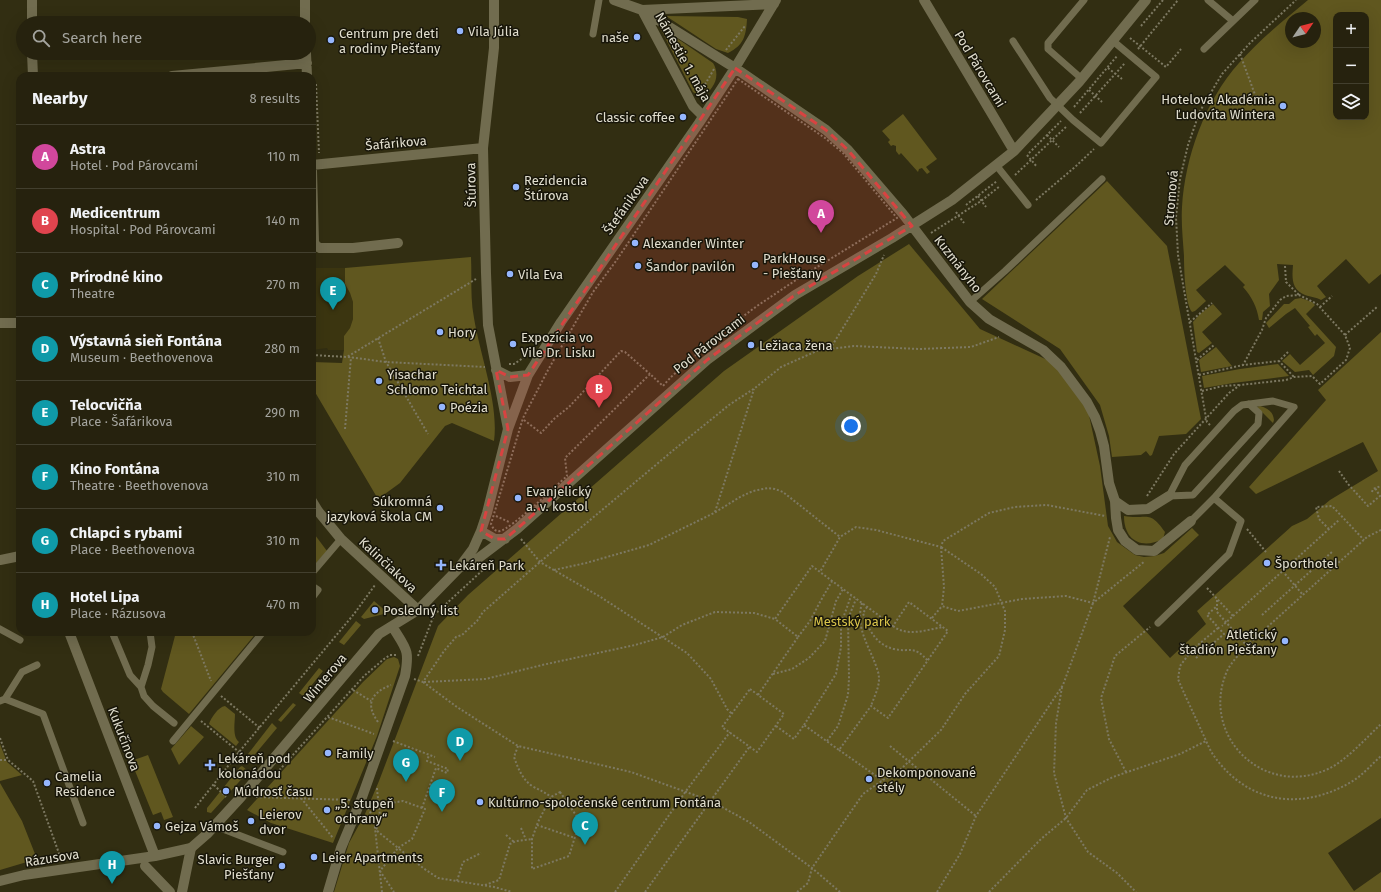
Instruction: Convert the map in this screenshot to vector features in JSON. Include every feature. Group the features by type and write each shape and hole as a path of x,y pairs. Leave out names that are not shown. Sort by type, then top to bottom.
{"street":[{"path":"32,0 32,16"},
{"path":"305,0 308,16"},
{"name":"Štúrova","path":"494,0 494,48 483,148 486,273 488,325 492,369 508,429"},
{"name":"Námestie 1. mája","path":"614,0 642,10 734,68"},
{"name":"Pod Párovcami","path":"924,0 1014,151"},
{"name":"Pod Párovcami","path":"458,569 476,560 505,540 707,360 795,295 912,226 952,200 1014,151 1082,79 1146,0"},
{"name":"Námestie 1. mája","path":"642,10 775,2"},
{"name":"Štefánikova","path":"508,429 528,375 561,322 703,116 775,2"},
{"name":"Námestie 1. mája","path":"642,10 693,106 703,116"},
{"path":"32,60 33,72"},
{"path":"197,72 272,60"},
{"path":"310,60 311,72"},
{"name":"Kuzmányho","path":"734,68 826,130 848,150 919,234 970,302 988,319 1043,350 1061,367 1076,385 1095,417 1100,431 1104,446 1109,483 1115,500 1118,530"},
{"name":"Šafárikova","path":"316,165 483,148"},
{"path":"316,246 320,248 353,248 398,243"},
{"path":"0,324 16,324"},
{"path":"492,369 510,377 528,375"},
{"name":"Winterova","path":"156,856 191,848 215,826 379,634 418,610 458,569 473,549 481,531 508,429"},
{"path":"1115,500 1128,510 1148,509 1169,496"},
{"name":"Kalinčiakova","path":"316,508 340,538 418,610"},
{"path":"1118,530 1125,541 1137,550 1154,551 1191,521"},
{"path":"481,531 495,539 505,540"},
{"path":"0,560 16,557"},
{"path":"328,892 341,848 361,800 405,676 408,659 407,651 392,626"},
{"name":"Kukučínova","path":"71,636 156,856"},
{"path":"182,892 191,848"},
{"name":"Rázusova","path":"0,881 24,874 156,856"},
{"path":"145,866 170,892"}],"lane":[{"path":"593,34 599,0"},
{"path":"1082,79 1048,49 1048,43 1084,0"},
{"path":"1208,0 1233,21"},
{"path":"1204,49 1255,0"},
{"path":"1013,41 1050,98 1057,106 1101,143 1156,77 1113,41"},
{"path":"996,165 1007,181 1028,205"},
{"path":"970,302 1005,271 1102,178"},
{"path":"1191,521 1214,498 1294,407 1273,401 1249,404 1242,405 1234,411 1215,431 1185,465 1169,496 1193,495 1258,424 1259,413 1249,404"},
{"path":"1158,623 1229,554 1241,521 1214,498"},
{"path":"316,568 340,538"},
{"path":"0,629 20,640"},
{"path":"114,636 130,675 141,688 144,696 153,706 174,723"},
{"path":"141,688 152,647 151,636"},
{"path":"173,741 260,636"},
{"path":"37,665 22,672 2,700 43,714 83,824"},
{"path":"215,826 283,852"}],"path":[{"path":"919,234 928,235 981,201 1031,160 1073,120 1140,46 1178,0"},
{"name":"Stromová","path":"1215,431 1207,422 1178,255 1176,217 1180,179 1188,145 1200,111 1222,74 1240,54 1296,0"},
{"path":"726,50 745,26"},
{"path":"1130,38 1166,67 1181,49"},
{"path":"1240,54 1257,100"},
{"path":"696,91 700,93 714,68"},
{"path":"1108,68 1122,79"},
{"path":"710,76 714,75"},
{"path":"523,419 541,434 555,418 569,407 621,351 625,352 650,374 663,386 718,335 757,306 796,280 898,218 843,153 825,138 738,79 616,261 593,292 548,370 523,419 491,524 492,527 497,532 513,524 568,476 565,458 650,374"},
{"path":"1089,90 1102,102"},
{"path":"316,126 319,155"},
{"path":"1047,135 1059,147"},
{"path":"1028,205 1076,167 1101,143"},
{"path":"1026,155 1037,167"},
{"path":"978,196 986,207"},
{"path":"956,212 964,223"},
{"path":"830,349 876,274 885,253 879,257"},
{"path":"1285,266 1286,282 1298,295 1320,307 1332,296"},
{"path":"347,357 476,278 477,286"},
{"path":"1243,365 1262,330 1266,318 1280,300 1286,296 1298,295"},
{"path":"1190,322 1212,303"},
{"path":"1345,335 1377,307"},
{"path":"423,682 444,651 456,637 462,636 477,621 483,612 540,562 682,443 729,405 755,388 781,367 819,350 854,346 919,349 971,347 1002,335 996,332"},
{"path":"378,338 386,362 428,434"},
{"path":"1196,360 1214,345"},
{"path":"507,363 514,364 526,356 530,350"},
{"path":"1199,375 1243,365 1279,361 1288,352"},
{"path":"316,355 351,357 386,362 492,369"},
{"path":"345,429 351,357"},
{"path":"1279,361 1294,377"},
{"path":"1202,391 1223,386 1240,385"},
{"path":"714,513 755,388"},
{"path":"1339,471 1348,484 1368,506 1380,496 1375,488"},
{"path":"1372,492 1375,488 1381,486"},
{"path":"554,570 586,563 649,545 714,513 740,496 760,489 775,489 783,492 840,537"},
{"path":"932,618 942,606 944,587 941,547 943,541 989,514 1015,507 1047,505 1116,518"},
{"path":"1329,529 1319,518 1316,507 1332,506 1364,540"},
{"path":"1105,510 1105,516"},
{"path":"494,515 502,517 513,524"},
{"path":"1222,626 1339,520"},
{"path":"1241,521 1266,552"},
{"path":"797,892 808,883 812,868 862,794 899,771 942,730 965,694 999,656 1005,630 1005,610 995,587 981,574 941,547 876,530 856,527 840,537 820,572"},
{"path":"1118,530 1110,536 1093,604 1063,685 1056,723 1054,773 1066,818 1088,852 1117,873 1136,892"},
{"path":"1381,530 1364,540 1247,646 1233,662 1227,672 1221,702 1222,719 1228,736 1237,750 1249,761 1264,770 1278,775 1294,776 1319,772 1338,763 1381,724"},
{"path":"523,537 520,539 540,562 599,596 687,653 711,679 727,709 732,714"},
{"path":"1093,604 1144,562 1154,551"},
{"path":"1262,615 1333,551"},
{"path":"775,619 812,566 899,631 908,632 943,627"},
{"path":"418,657 434,615 485,568"},
{"path":"1285,574 1303,595"},
{"path":"195,808 239,752 354,614 382,577"},
{"path":"758,695 810,621 832,581"},
{"path":"1201,581 1233,616"},
{"path":"773,674 792,669 809,658 825,641 836,601 843,589"},
{"path":"776,726 794,739 836,674 841,647 841,624 851,596"},
{"path":"942,606 958,611 1022,599 1066,596 1093,604"},
{"path":"1217,599 1217,612 1247,646"},
{"path":"827,741 838,726 848,695 848,619 856,600"},
{"path":"871,706 888,718 948,631 909,602 893,626"},
{"path":"839,750 871,706 878,688 879,678 877,668 863,637 860,623 860,610 862,603"},
{"path":"445,604 455,615"},
{"path":"1196,658 1224,634 1207,615 1217,606"},
{"path":"867,607 863,613 867,624 875,638 880,643 894,649 916,651 928,661"},
{"path":"410,678 423,682 486,679 635,645 663,637 682,625 715,612 754,613 775,619 798,637"},
{"path":"1126,772 1109,739 1101,698 1115,656 1150,627 1158,623"},
{"path":"1218,628 1192,650 1180,666 1178,678 1213,755 1225,769 1240,782 1256,793 1278,798 1300,800 1320,796 1340,789 1353,781 1381,756"},
{"path":"271,780 364,676 384,659 390,656 395,655 401,659"},
{"path":"423,682 456,707 518,746 631,772 711,801 750,822 812,868 840,892"},
{"path":"383,718 380,726 373,714 370,701 375,694 382,689 396,684"},
{"path":"937,892 960,854 976,816 1063,685"},
{"path":"750,689 758,695 784,714 757,752 722,727 750,689"},
{"path":"352,690 370,701"},
{"path":"194,716 239,752"},
{"path":"328,716 435,757"},
{"path":"804,725 883,780"},
{"path":"615,892 686,791 730,732"},
{"path":"0,738 8,760 33,781 62,862"},
{"path":"989,892 1041,839 1066,818 1087,790 1113,777 1180,754 1206,741"},
{"path":"518,746 514,757 524,779 532,786 546,793 551,798"},
{"path":"645,892 750,746"},
{"path":"890,746 976,816"},
{"path":"422,808 436,768 447,773 448,769 427,761 430,755"},
{"path":"0,760 8,760"},
{"path":"376,830 380,819 377,781"},
{"path":"214,785 227,798"},
{"path":"261,792 256,798 352,800 350,806"},
{"path":"560,792 580,822 569,856 532,869 532,839 537,825 551,798 560,792"},
{"path":"302,798 330,837 334,839"},
{"path":"361,800 374,818 382,892"},
{"path":"380,805 403,801 425,809 412,839 398,848 380,871"},
{"path":"537,825 575,838"},
{"path":"521,828 526,840"},
{"path":"376,830 423,868 438,878 512,892"},
{"path":"506,835 514,842"},
{"path":"484,886 499,880 510,844 532,839"},
{"path":"458,881 463,862 481,853"},
{"path":"380,871 394,892"}],"highlighted area":[{"path":"735,68 826,130 848,150 912,226 795,295 707,360 517,529 505,539 495,539 481,531 508,429 496,370 510,377 528,375"}],"shaded area":[{"path":"316,268 345,268 345,284 353,302 353,319 350,328 344,336 344,350 328,350 327,348 316,349"}],"green space":[{"name":"Hotelová Akadémia Ľudovíta Wintera","path":"1308,0 1381,0 1381,274 1369,284 1346,259 1317,286 1326,297 1321,300 1300,293 1297,290 1293,283 1293,265 1277,264 1279,280 1269,294 1270,306 1263,312 1262,320 1259,320 1254,302 1243,287 1245,285 1225,265 1196,290 1206,301 1192,312 1188,302 1185,286 1182,213 1184,188 1192,149 1207,112 1216,94 1227,78 1263,38 1285,20 1285,48 1321,48 1321,12 1294,12"},
{"path":"666,16 738,17 747,19 745,35 738,47 728,53 716,49"},
{"path":"659,26 713,63 716,78 713,87 706,94 701,97 693,92"},
{"path":"903,114 937,159 926,167 930,172 927,174 922,168 919,169 918,172 901,153 899,155 896,151 896,146 891,146 888,142 890,140 882,131"},
{"path":"1107,181 1167,246 1201,419 1186,434 1159,436 1152,455 1150,456 1146,451 1141,455 1112,457 1109,436 1100,405 1060,349 982,299"},
{"name":"Mestský park","path":"909,244 980,329 1054,363 1087,406 1100,466 1108,526 1117,542 1135,555 1144,557 1164,553 1192,528 1199,535 1123,606 1170,658 1206,624 1197,611 1292,526 1307,519 1330,500 1378,471 1363,442 1256,494 1249,487 1326,400 1318,390 1381,332 1381,818 1328,853 1354,891 1381,872 1381,892 334,892 349,843 365,814 379,781 438,626 468,595 724,371 858,276"},
{"path":"471,257 473,310 494,411 494,441 452,423 445,426 400,483 378,499 316,394 316,362 342,363 344,336 350,328 353,319 353,302 345,284 345,268"},
{"path":"1301,298 1312,302 1315,305 1306,314 1336,347 1334,356 1313,375 1309,370 1295,372 1282,361 1290,354 1300,365 1325,343 1317,334 1315,336 1308,327 1310,326 1295,308 1269,328 1266,323 1284,304 1289,304 1295,299"},
{"path":"1213,304 1222,314 1202,332 1212,343 1199,353 1197,352 1193,322 1200,314"},
{"path":"1216,347 1232,366 1201,372 1199,360"},
{"path":"1278,364 1289,376 1204,388 1202,376"},
{"path":"1260,406 1268,409 1273,417 1273,423 1257,407"},
{"path":"1124,516 1147,517 1155,520 1165,532 1163,539 1148,543 1135,541 1127,531"},
{"path":"316,536 327,551 316,563"},
{"path":"374,601 388,613 364,619 361,617"},
{"path":"356,621 361,625 344,645 339,642"},
{"path":"175,636 254,636 189,714 161,689"},
{"path":"394,657 398,659 400,666 377,736 333,843 271,823 247,810 363,682 387,659"},
{"path":"319,668 323,671 303,696 299,693"},
{"path":"293,703 296,705 281,722 278,720"},
{"path":"225,706 235,714 235,736 239,742 236,746 209,724 217,711"},
{"path":"272,723 277,728 252,758 248,754"},
{"path":"191,726 204,737 179,765 171,749"},
{"path":"0,744 7,762 22,775 0,781"},
{"path":"148,755 173,817 164,820 161,812 153,815 131,761"},
{"path":"242,766 248,771 247,773 211,813 207,812 207,808"},
{"path":"0,783 22,821 37,859 0,870"}],"place":[{"name":"Vila Júlia","path":"460,31"},
{"name":"naše","path":"637,37"},
{"name":"Centrum pre deti a rodiny Piešťany","path":"331,40"},
{"name":"Hotelová Akadémia Ľudovíta Wintera","path":"1283,106"},
{"name":"Classic coffee","path":"683,117"},
{"name":"Rezidencia Štúrova","path":"516,187"},
{"name":"Astra","path":"821,233"},
{"name":"Alexander Winter","path":"635,243"},
{"name":"ParkHouse - Piešťany","path":"755,265"},
{"name":"Šandor pavilón","path":"638,266"},
{"name":"Vila Eva","path":"510,274"},
{"name":"Telocvičňa","path":"333,310"},
{"name":"Hory","path":"440,332"},
{"name":"Expozícia vo Vile Dr. Lisku","path":"513,344"},
{"name":"Ležiaca žena","path":"751,345"},
{"name":"Yisachar Schlomo Teichtal","path":"379,381"},
{"name":"Poézia","path":"442,407"},
{"name":"Medicentrum","path":"599,408"},
{"name":"Evanjelický a. v. kostol","path":"518,498"},
{"name":"Súkromná jazyková škola CM","path":"440,508"},
{"name":"Športhotel","path":"1267,563"},
{"name":"Lekáreň Park","path":"441,565"},
{"name":"Posledný list","path":"375,610"},
{"name":"Atletický štadión Piešťany","path":"1285,641"},
{"name":"Family","path":"328,753"},
{"name":"Výstavná sieň Fontána","path":"460,761"},
{"name":"Lekáreň pod kolonádou","path":"210,765"},
{"name":"Dekomponované stély","path":"869,779"},
{"name":"Chlapci s rybami","path":"406,782"},
{"name":"Camelia Residence","path":"47,783"},
{"name":"Múdrosť času","path":"226,791"},
{"name":"Kultúrno-spoločenské centrum Fontána","path":"480,802"},
{"name":"„5. stupeň ochrany“","path":"327,810"},
{"name":"Kino Fontána","path":"442,812"},
{"name":"Leierov dvor","path":"251,821"},
{"name":"Gejza Vámoš","path":"157,826"},
{"name":"Prírodné kino","path":"585,845"},
{"name":"Leier Apartments","path":"314,857"},
{"name":"Slavic Burger Piešťany","path":"282,866"},
{"name":"Hotel Lipa","path":"112,884"}]}
